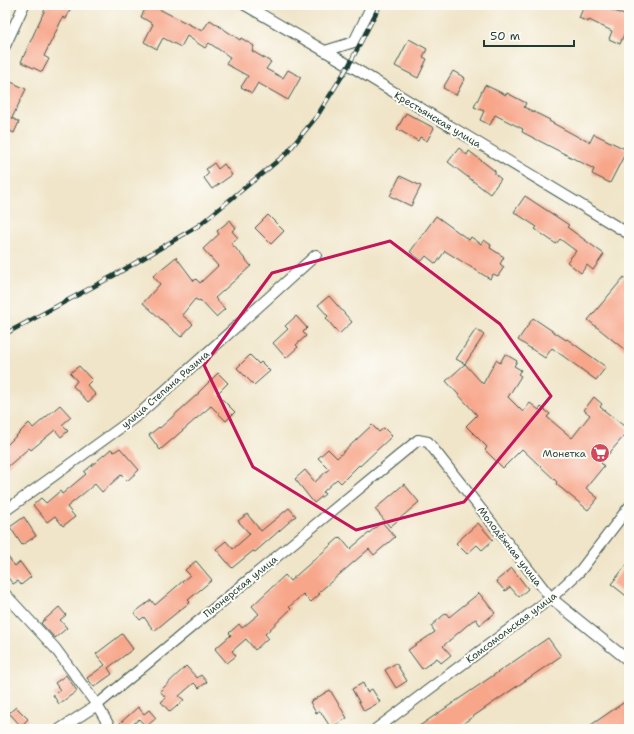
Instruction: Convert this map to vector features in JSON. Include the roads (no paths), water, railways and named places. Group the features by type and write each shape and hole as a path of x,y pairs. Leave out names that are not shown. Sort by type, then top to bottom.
{"street":[{"path":"5,46 24,5"},
{"name":"Крестьянская улица","path":"245,5 325,51 629,234"},
{"path":"325,51 354,42 372,5"},
{"name":"улица Степана Разина","path":"5,511 138,415 316,255"},
{"name":"Молодёжная улица","path":"418,440 428,442 551,598 629,661"},
{"name":"Пионерская улица","path":"60,729 96,704 418,440"},
{"name":"Комсомольская улица","path":"376,729 551,598 580,571 629,507"},
{"path":"5,594 55,648 96,704 111,729"}],"railway":[{"path":"5,334 113,276 198,226 286,154 317,116 349,65 380,5"}],"place":[{"name":"Монетка","path":"600,453"}]}
